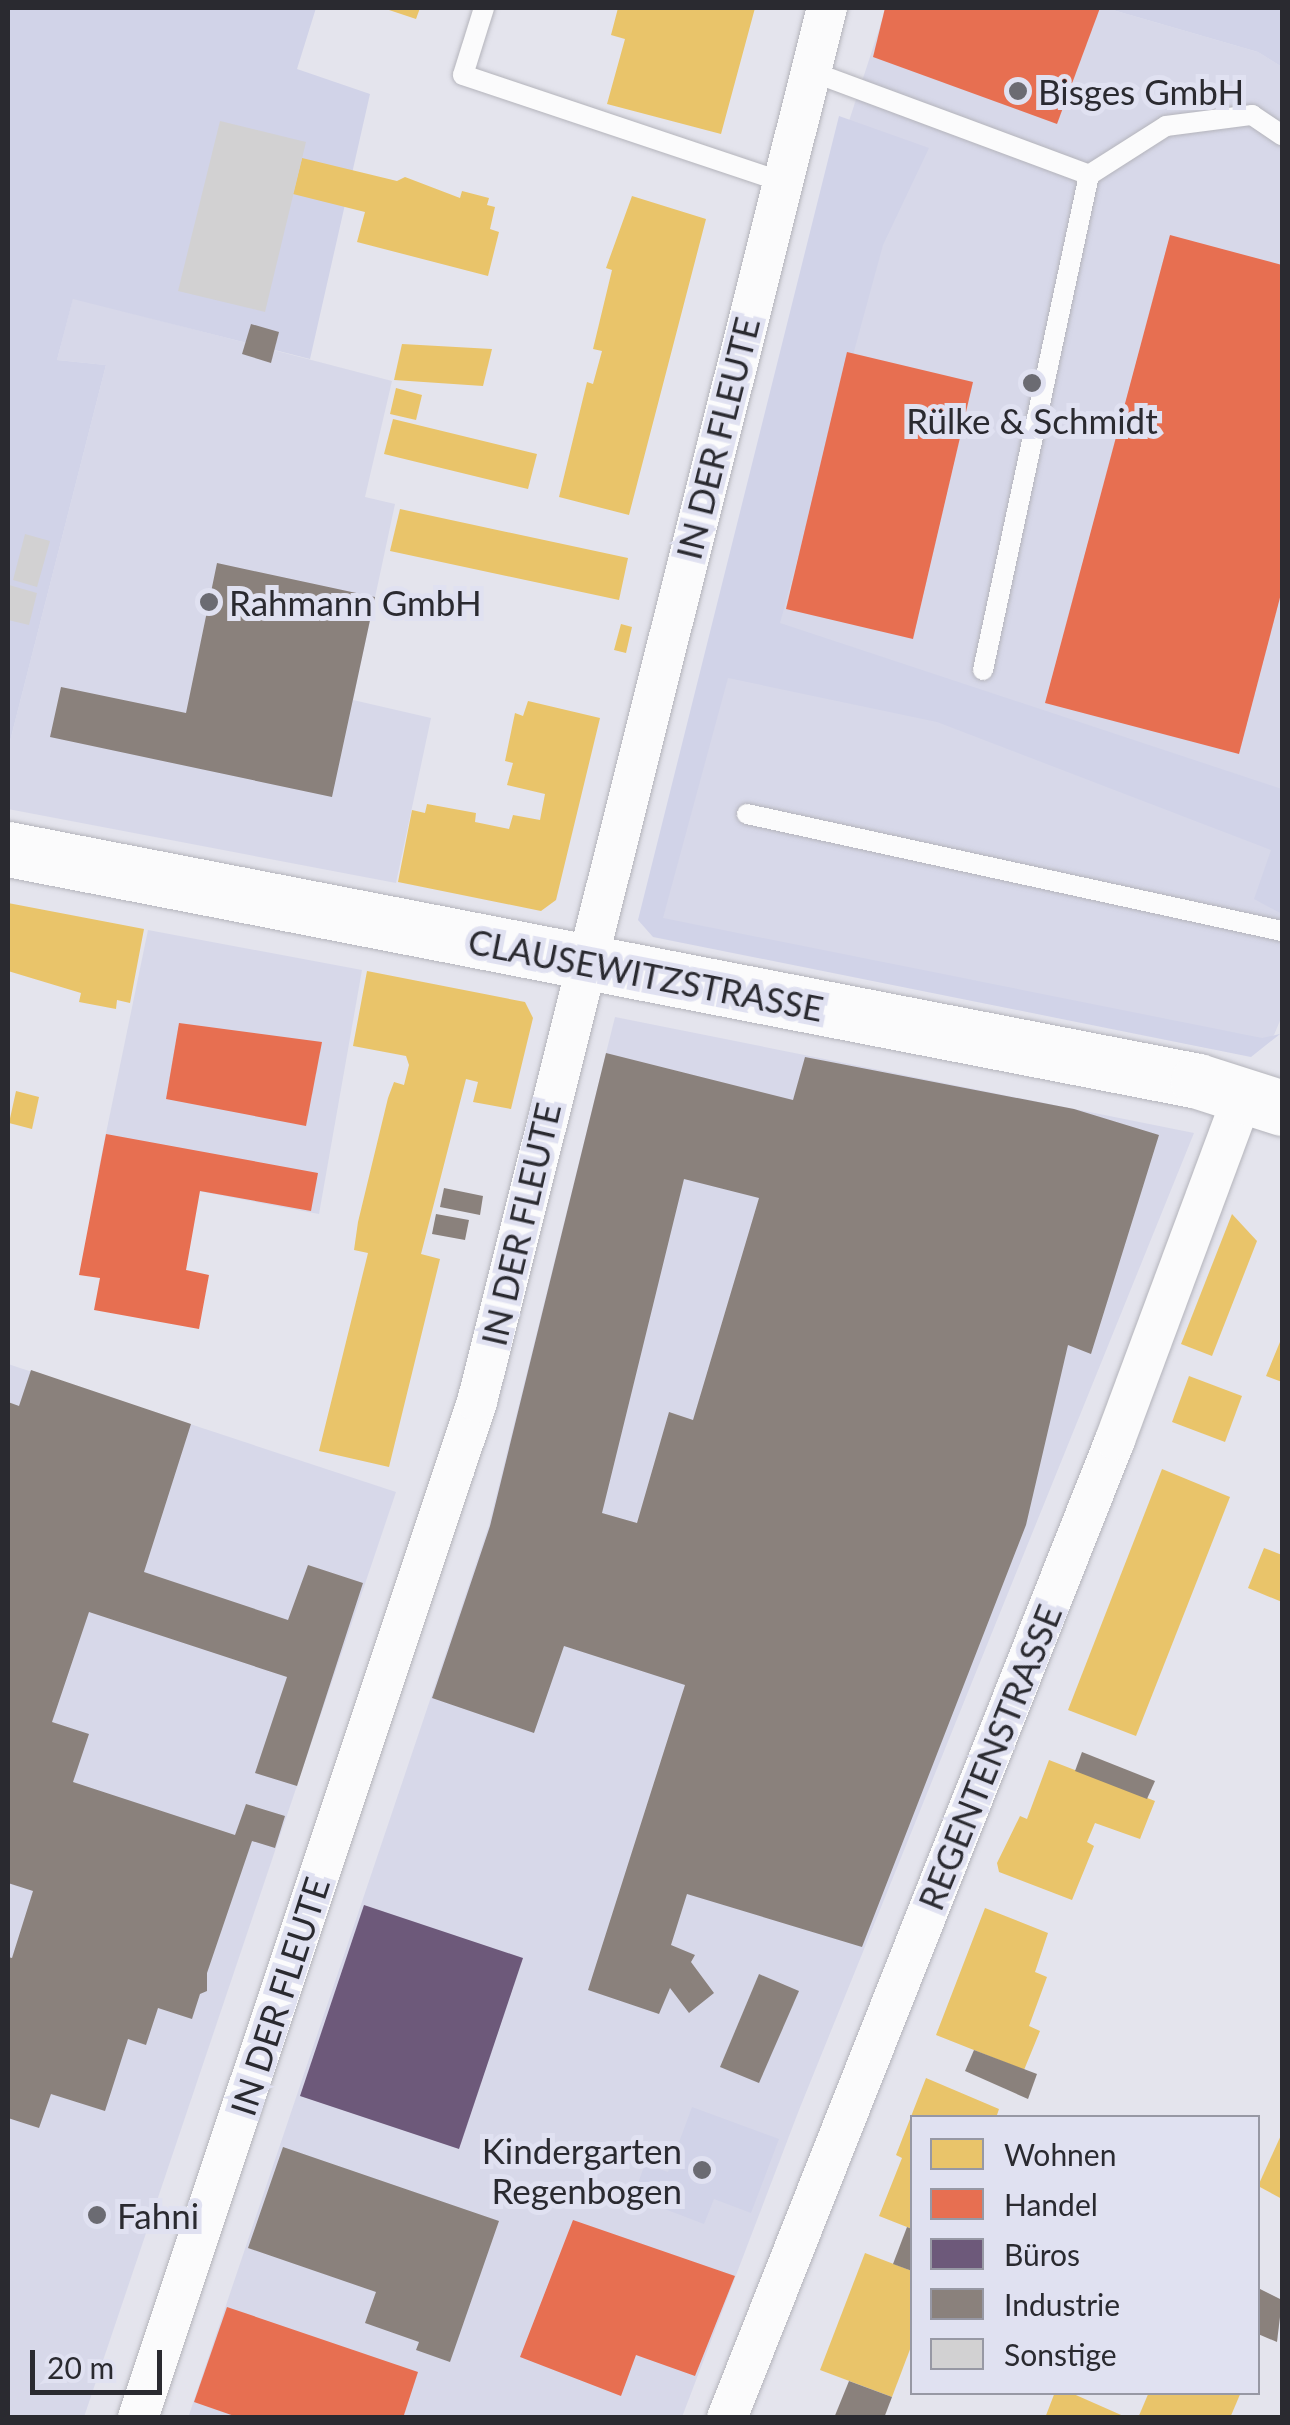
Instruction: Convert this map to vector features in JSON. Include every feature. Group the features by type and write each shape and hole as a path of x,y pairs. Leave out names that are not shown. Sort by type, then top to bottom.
{"street":[{"name":"IN DER FLEUTE","path":"138,2418 477,1402 584,962 827,8"},
{"name":"CLAUSEWITZSTRASSE","path":"8,849 1263,1101"},
{"name":"REGENTENSTRASSE","path":"727,2418 1115,1440 1263,1101"}],"lane":[{"path":"484,8 463,75 782,182"},
{"path":"810,71 1088,175"},
{"path":"983,670 1088,175 1166,126 1252,115 1282,135"},
{"path":"747,814 1282,931"}],"shaded area":[{"path":"8,8 316,8 297,69 370,94 310,359 73,299 57,360 106,365 8,749"},
{"name":"Rülke & Schmidt","path":"886,8 1106,8 1258,52 1282,67 1282,1016 1274,1035 1260,1044 645,924 849,121"},
{"path":"1106,8 1282,8 1282,67 1258,52"},
{"path":"839,116 929,148 883,245 780,623 1282,789 1282,914 1254,899 1271,850 937,722 728,678 663,918 1262,1038 1280,1034 1251,1057 653,937 638,920"},
{"name":"Rahmann GmbH","path":"73,298 392,381 365,497 395,504 353,700 431,718 396,883 8,809 8,749 106,365 57,360"},
{"path":"148,930 362,970 319,1214 98,1172"},
{"path":"615,1017 1194,1133 799,2110 682,2417 188,2418 489,1525"},
{"path":"8,1364 396,1492 84,2417 8,2418"},
{"path":"692,2107 779,2139 751,2213 714,2199 704,2224 633,2197 645,2164 668,2172"}],"building: Wohnen":[{"path":"383,8 420,8 416,19"},
{"path":"618,8 755,8 721,134 607,104 625,39 611,35"},
{"path":"302,158 397,181 405,177 460,198 462,191 489,198 487,205 495,207 490,229 499,232 488,276 357,242 365,212 293,194"},
{"path":"632,196 706,219 629,515 559,497 587,382 593,384 602,351 593,349 612,270 606,268"},
{"path":"402,344 492,349 483,386 394,380"},
{"path":"396,388 422,395 416,420 390,414"},
{"path":"393,419 537,454 528,489 384,454"},
{"path":"400,509 628,558 619,600 390,551"},
{"path":"621,624 632,627 626,653 614,650"},
{"path":"528,701 600,718 556,900 541,911 398,882 412,810 425,813 427,804 476,813 475,822 509,829 513,815 540,820 545,794 507,785 513,763 505,761 515,713 523,716"},
{"path":"8,903 144,929 130,1003 117,1000 116,1009 79,1002 81,993 8,971"},
{"path":"367,971 525,1002 533,1018 511,1109 473,1102 478,1082 466,1079 421,1254 440,1259 389,1467 319,1451 368,1253 354,1250 358,1222 388,1098 394,1082 404,1085 409,1065 406,1056 353,1046"},
{"path":"16,1091 39,1097 32,1129 9,1123"},
{"path":"1232,1214 1257,1241 1212,1356 1181,1344"},
{"path":"1282,1337 1282,1382 1266,1376"},
{"path":"1189,1376 1242,1396 1225,1442 1172,1422"},
{"path":"1162,1469 1230,1497 1136,1736 1068,1710"},
{"path":"1264,1548 1282,1555 1282,1602 1248,1588"},
{"path":"1049,1760 1155,1801 1140,1839 1095,1823 1087,1842 1094,1846 1072,1900 999,1872 997,1863 1020,1816 1027,1819"},
{"path":"985,1908 1048,1933 1035,1972 1047,1977 1029,2026 1040,2031 1024,2070 936,2035"},
{"path":"926,2078 999,2109 997,2115 912,2115"},
{"path":"910,2119 910,2228 879,2216 902,2158 896,2155"},
{"path":"1282,2133 1282,2199 1260,2187"},
{"path":"865,2253 910,2270 910,2349 892,2397 820,2370"},
{"path":"1054,2395 1076,2395 1128,2418 1045,2418"},
{"path":"1148,2395 1240,2395 1230,2418 1138,2418"}],"building: Handel":[{"name":"Bisges GmbH","path":"885,8 1100,8 1057,124 873,57"},
{"path":"1170,235 1282,265 1282,590 1239,754 1045,703"},
{"path":"847,352 973,382 913,639 786,609"},
{"path":"179,1023 322,1042 306,1126 166,1099"},
{"path":"106,1134 318,1173 311,1211 200,1191 186,1270 209,1275 199,1329 94,1310 100,1278 79,1275"},
{"path":"573,2220 735,2276 695,2376 636,2355 621,2396 520,2357"},
{"path":"227,2307 418,2372 403,2418 240,2418 194,2402"}],"building: Büros":[{"path":"364,1905 523,1958 459,2149 300,2096"}],"building: Industrie":[{"path":"251,324 279,332 271,363 242,354"},
{"path":"217,563 375,597 332,797 50,737 61,687 186,713"},
{"path":"606,1053 793,1100 805,1057 1074,1109 1159,1135 1091,1354 1068,1345 1026,1525 862,1947 687,1894 671,1945 695,1955 691,1962 714,1993 689,2013 670,1988 659,2014 588,1990 685,1685 564,1646 534,1733 432,1698 490,1526","holes":["684,1179 759,1198 693,1420 669,1412 637,1523 602,1513"]},
{"path":"444,1188 483,1196 480,1215 440,1207"},
{"path":"436,1214 469,1220 465,1240 432,1234"},
{"path":"31,1370 191,1424 144,1572 288,1620 308,1565 363,1583 297,1786 255,1773 287,1677 89,1612 52,1722 89,1734 73,1782 235,1835 246,1804 285,1816 275,1848 252,1841 207,1973 207,1991 200,1994 192,2019 158,2008 146,2045 128,2039 105,2111 51,2094 39,2128 8,2118 8,1957 12,1958 33,1891 8,1883 8,1402 19,1406"},
{"path":"1082,1752 1155,1781 1147,1799 1075,1771"},
{"path":"759,1974 799,1991 759,2083 720,2067"},
{"path":"974,2050 1037,2074 1028,2099 965,2071"},
{"path":"283,2147 499,2221 450,2362 416,2350 419,2342 365,2323 376,2292 248,2248"},
{"path":"907,2227 910,2228 910,2270 893,2264"},
{"path":"1260,2289 1282,2300 1277,2342 1260,2335"},
{"path":"849,2381 892,2397 884,2418 834,2418"}],"building: Sonstige":[{"path":"220,121 306,142 265,312 178,291"},
{"path":"25,534 50,541 37,587 13,580"},
{"path":"9,585 37,593 29,625 8,620"}],"place":[{"name":"Bisges GmbH","path":"1018,91"},
{"name":"Rülke & Schmidt","path":"1032,383"},
{"name":"Rahmann GmbH","path":"209,602"},
{"name":"Kindergarten Regenbogen","path":"702,2170"},
{"name":"Fahni","path":"97,2215"}]}
